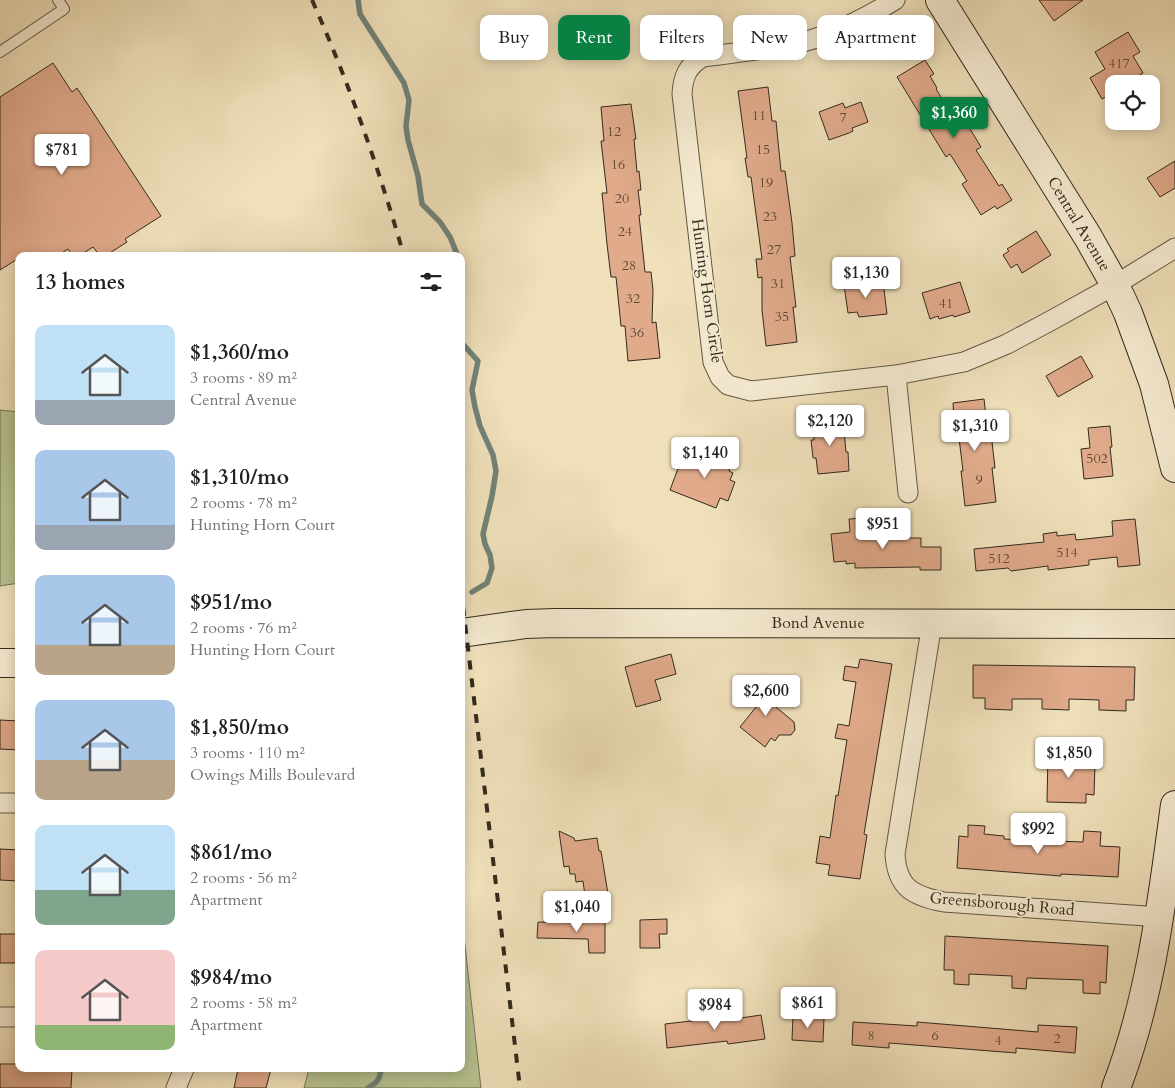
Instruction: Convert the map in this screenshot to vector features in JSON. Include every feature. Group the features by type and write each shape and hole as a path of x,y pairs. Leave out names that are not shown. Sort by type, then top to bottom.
{"main road":[{"name":"Central Avenue","path":"940,0 1088,237 1115,285 1132,322 1154,384 1175,468"},
{"name":"Bond Avenue","path":"465,632 526,624 555,623 1175,624"},
{"path":"0,663 15,663"},
{"path":"1116,1088 1142,1009 1160,918 1175,805"}],"street":[{"name":"Hunting Horn Circle","path":"895,0 875,12 828,33 792,44 703,57 694,62 687,70 683,80 682,94 713,362 720,377 728,385 751,391 896,375 964,362 1007,344 1115,285 1175,248"},
{"path":"896,375 908,492"},
{"name":"Greensborough Road","path":"932,623 895,854 896,868 901,881 913,893 927,899 944,902 1160,918"},
{"path":"0,803 15,803"},
{"path":"0,1017 15,1017"},
{"path":"176,1088 183,1072"}],"lane":[{"path":"0,52 64,9 58,0"}],"green space":[{"path":"0,410 15,412 15,584 0,586"},
{"path":"465,946 481,1088 304,1088 308,1072 465,1072"}],"building":[{"path":"1039,0 1083,0 1054,21"},
{"path":"1128,32 1140,52 1133,56 1143,73 1140,75 1105,75 1105,97 1102,99 1090,78 1105,69 1095,52"},
{"path":"925,60 934,74 930,76 936,89 954,118 961,114 981,147 976,150 999,186 1002,184 1012,200 997,209 995,206 981,215 962,184 967,181 950,154 946,157 897,77"},
{"path":"53,63 72,92 77,88 161,216 125,239 127,242 111,252 97,252 93,247 85,252 70,252 68,249 63,252 15,252 15,261 0,270 0,97"},
{"path":"768,87 772,121 776,121 781,171 785,171 792,223 795,256 790,257 796,307 793,307 797,342 766,346 762,310 762,277 758,278 756,259 762,259 751,177 748,177 745,158 747,158 738,91"},
{"path":"861,102 868,122 852,128 853,131 849,133 829,140 819,112 843,103 845,108"},
{"path":"631,104 636,139 634,139 637,172 639,171 641,190 638,190 641,215 639,215 645,272 651,272 653,290 652,323 656,322 660,358 628,361 625,326 621,326 616,277 611,277 607,244 602,193 607,193 601,141 604,141 601,107"},
{"path":"1175,161 1175,188 1160,197 1147,178"},
{"path":"1036,231 1051,255 1022,273 1017,264 1011,268 1003,255 1009,251 1007,249"},
{"path":"883,281 887,314 859,317 857,312 848,313 844,285"},
{"path":"960,282 970,312 954,317 953,315 939,319 938,316 930,319 922,293"},
{"path":"1081,356 1093,377 1058,397 1046,376"},
{"path":"984,399 988,433 991,433 995,468 992,468 996,502 965,506 961,471 963,471 956,421 954,421 953,403"},
{"path":"843,419 849,471 818,474 816,458 813,458 812,422"},
{"path":"1110,426 1113,476 1084,479 1081,449 1090,448 1088,428"},
{"path":"721,448 735,453 729,471 733,473 730,480 735,482 728,501 720,498 716,508 670,490 683,455 713,465"},
{"path":"863,518 865,536 902,535 903,538 921,538 921,547 941,547 941,570 920,570 920,567 855,568 855,563 846,564 846,561 834,562 831,534 850,532 849,519"},
{"path":"1135,519 1140,565 1118,567 1117,557 1089,560 1089,565 1048,570 1048,566 1011,571 1008,568 976,571 974,549 1044,542 1043,534 1057,532 1057,536 1075,534 1076,540 1113,536 1112,521"},
{"path":"671,654 676,674 655,680 661,700 636,707 625,667"},
{"path":"860,659 892,664 864,834 867,835 860,879 828,875 830,865 816,863 820,836 830,838 847,740 835,738 838,724 849,726 856,682 843,680 845,666 858,668"},
{"path":"973,665 1135,667 1134,700 1126,700 1126,711 1099,710 1099,700 1069,699 1069,710 1042,709 1042,699 1012,699 1012,710 985,709 985,698 973,698"},
{"path":"760,680 777,695 771,703 794,722 795,730 791,735 779,735 775,741 771,738 765,747 740,727 756,707 745,699"},
{"path":"0,720 15,721 15,750 0,749"},
{"path":"1048,754 1072,754 1072,759 1084,759 1087,765 1095,764 1094,795 1086,794 1086,803 1047,802"},
{"path":"968,825 985,826 984,834 1004,836 1004,839 1039,841 1039,831 1056,832 1055,841 1083,842 1084,831 1101,832 1100,846 1120,847 1118,877 1061,874 1061,876 957,868 959,836 968,837"},
{"path":"559,831 574,838 575,841 597,838 608,894 585,896 583,881 576,882 575,874 570,874 569,866 564,867"},
{"path":"0,849 15,850 15,881 0,880"},
{"path":"667,919 667,934 659,934 660,948 640,948 640,920"},
{"path":"605,920 605,953 589,953 588,939 537,938 538,922 583,923 583,921"},
{"path":"0,934 15,934 15,963 0,963"},
{"path":"945,936 1108,946 1106,983 1100,982 1100,994 1083,993 1083,980 1027,978 1026,989 1012,988 1012,976 969,974 969,985 954,984 954,970 944,970"},
{"path":"761,1015 765,1039 728,1044 727,1041 667,1048 665,1024 734,1016 734,1019"},
{"path":"793,1016 824,1018 823,1042 792,1040"},
{"path":"853,1022 917,1026 917,1022 1038,1032 1038,1025 1077,1027 1075,1053 1016,1048 1016,1053 889,1043 889,1048 852,1045"},
{"path":"0,1064 15,1064 15,1072 72,1072 71,1088 0,1088"},
{"path":"237,1072 270,1072 266,1088 234,1088"}],"waterway":[{"path":"358,0 360,14 404,83 409,100 406,126 408,140 418,176 422,204 440,222 450,237 456,252"},
{"path":"465,346 478,361 472,390 480,426 493,455 496,471 483,534 492,568 487,583 472,592"},
{"path":"368,1088 378,1080 380,1072"}],"railway":[{"path":"312,0 362,126 403,252"},
{"path":"465,623 520,1088"}]}
